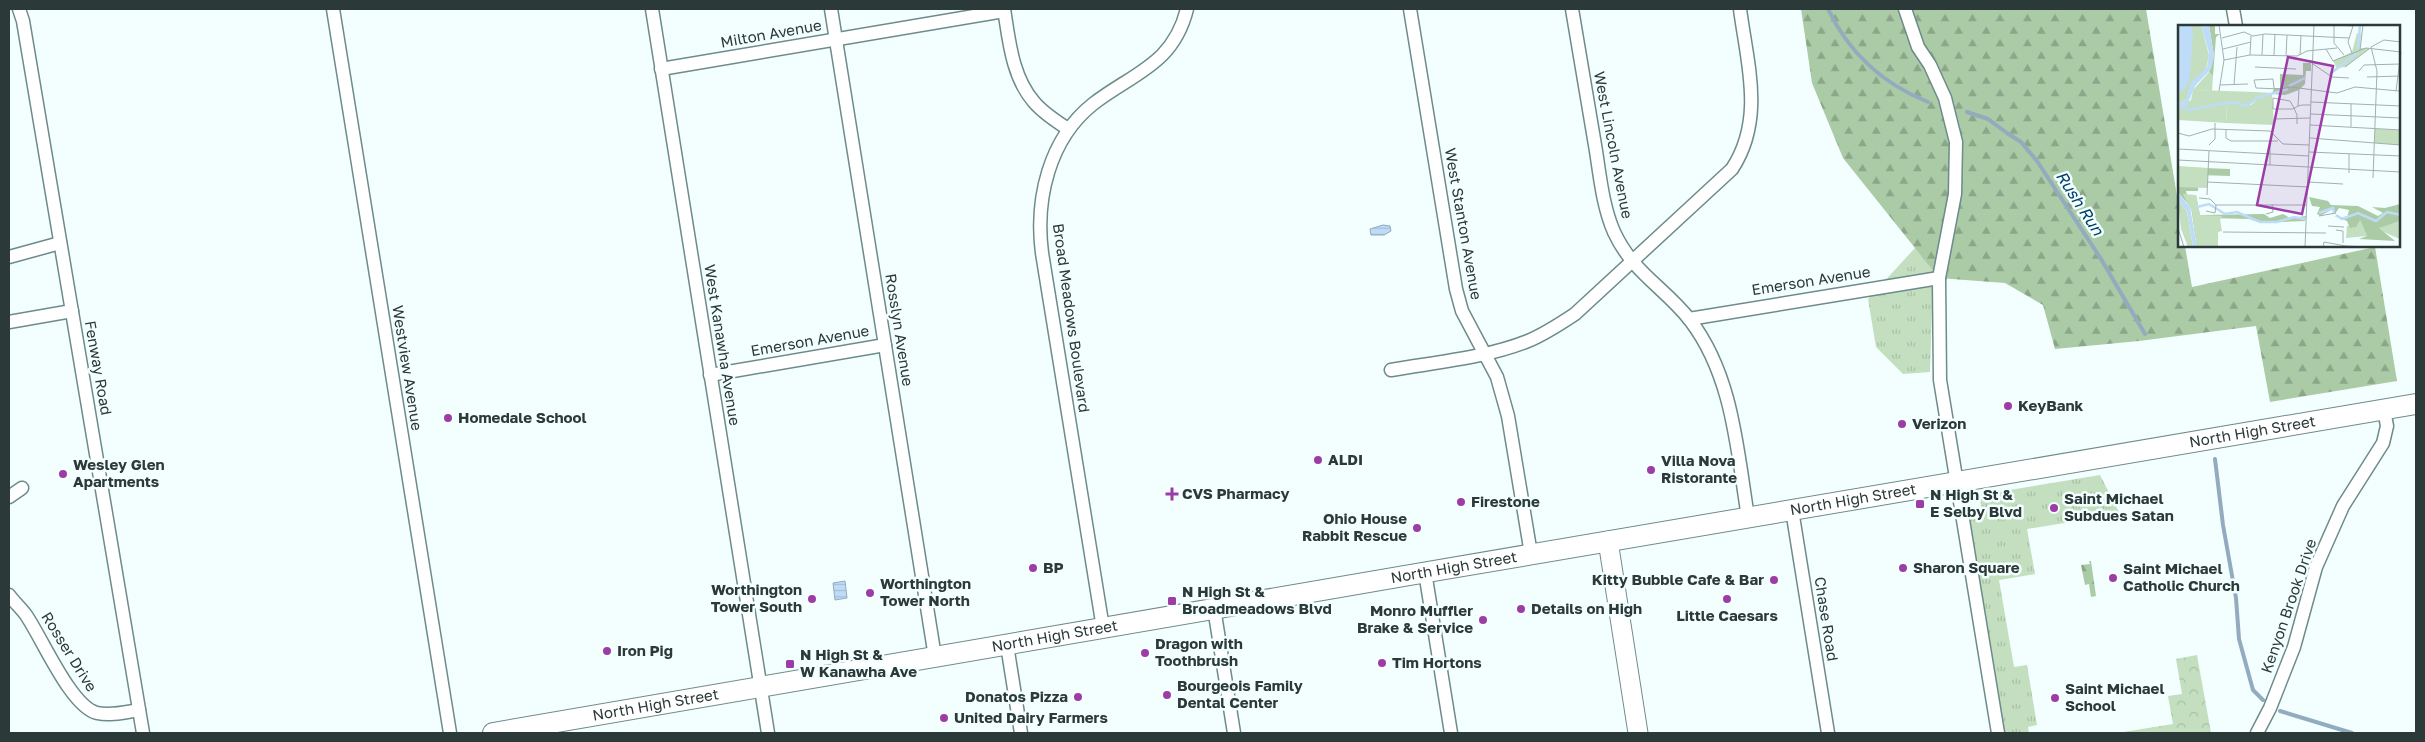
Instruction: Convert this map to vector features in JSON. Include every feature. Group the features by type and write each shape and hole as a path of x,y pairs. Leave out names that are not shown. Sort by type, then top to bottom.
{"main road":[{"name":"North High Street","path":"493,733 523,731 760,687 1214,608 2416,404"},
{"path":"1608,541 1638,733"}],"street":[{"name":"Fenway Road","path":"19,9 23,21 143,733"},
{"name":"Westview Avenue","path":"333,9 450,733"},
{"name":"West Kanawha Avenue","path":"652,9 768,733"},
{"name":"Rosslyn Avenue","path":"831,9 935,657"},
{"name":"Broad Meadows Boulevard","path":"1102,628 1040,239 1041,204 1051,165 1068,129 1092,105 1158,61 1174,40 1187,9"},
{"name":"West Stanton Avenue","path":"1410,9 1456,289 1462,311 1497,377 1508,416 1530,554"},
{"name":"West Lincoln Avenue","path":"1572,9 1606,206 1616,236 1622,250 1632,262 1689,319 1705,342 1719,370 1725,390 1748,518"},
{"path":"1391,370 1486,354 1522,343 1548,332 1575,314 1732,168 1746,143 1752,108 1740,9"},
{"path":"1905,9 1918,47 1930,65 1945,98 1956,142 1955,194 1939,278 1940,380 1998,733"},
{"path":"2233,9 2236,25"},
{"path":"1004,10 1012,51 1024,88 1046,114 1068,129"},
{"name":"Milton Avenue","path":"661,69 1004,10"},
{"path":"9,256 60,243"},
{"name":"Emerson Avenue","path":"1689,319 1939,278"},
{"path":"9,322 72,310"},
{"name":"Emerson Avenue","path":"710,375 885,345"},
{"name":"Kenyon Brook Drive","path":"2258,733 2294,647 2320,558 2342,506 2382,443 2387,426 2384,410"},
{"path":"9,497 22,488"},
{"name":"Chase Road","path":"1792,510 1828,733"},
{"path":"1425,572 1451,733"},
{"name":"Rosser Drive","path":"9,595 26,616 57,667 84,706 96,713 109,714 139,710"},
{"path":"1214,608 1234,733"},
{"path":"1007,644 1021,733"}],"green space":[{"path":"1801,9 2146,9 2178,202 2178,248 2185,248 2192,287 2375,248 2397,381 2270,402 2256,326 2139,341 2055,349 2043,305 2005,283 1939,278 1843,158 1812,83"},
{"path":"1934,246 1930,372 1903,374 1876,347 1868,299 1915,248"},
{"path":"2100,475 2120,514 2027,529 2035,574 1999,580 2014,667 2027,665 2037,725 2028,727 2029,733 2005,733 1968,515 1982,512 1979,495"},
{"path":"2089,561 2091,561 2096,596 2091,597 2089,584 2085,585 2081,565 2090,564"},
{"path":"2197,655 2211,733 2117,733 2173,724 2168,696 2182,694 2176,659"}],"water":[{"path":"1383,225 1390,226 1391,231 1384,235 1371,235 1370,229"},
{"path":"845,581 847,598 835,600 833,583"}],"waterway":[{"name":"Rush Run","path":"1828,9 1846,40 1869,65 1896,86 1928,102"},
{"name":"Rush Run","path":"1967,112 1988,119 2021,142 2037,161 2101,259 2145,334"},
{"name":"Rush Run","path":"2215,459 2223,525 2236,598 2239,639 2253,690 2263,700"},
{"name":"Rush Run","path":"2280,711 2352,733"}],"place":[{"name":"KeyBank","path":"2008,406"},
{"name":"Homedale School","path":"448,418"},
{"name":"Verizon","path":"1902,424"},
{"name":"ALDI","path":"1318,460"},
{"name":"Villa Nova Ristorante","path":"1651,470"},
{"name":"Wesley Glen Apartments","path":"63,474"},
{"name":"CVS Pharmacy","path":"1172,494"},
{"name":"Firestone","path":"1461,502"},
{"name":"N High St & E Selby Blvd","path":"1920,504"},
{"name":"Saint Michael Subdues Satan","path":"2054,508"},
{"name":"Ohio House Rabbit Rescue","path":"1417,528"},
{"name":"BP","path":"1033,568"},
{"name":"Sharon Square","path":"1903,568"},
{"name":"Saint Michael Catholic Church","path":"2113,578"},
{"name":"Kitty Bubble Cafe & Bar","path":"1774,580"},
{"name":"Worthington Tower North","path":"870,593"},
{"name":"Worthington Tower South","path":"812,599"},
{"name":"Little Caesars","path":"1727,599"},
{"name":"N High St & Broadmeadows Blvd","path":"1172,601"},
{"name":"Details on High","path":"1521,609"},
{"name":"Monro Muffler Brake & Service","path":"1483,620"},
{"name":"Iron Pig","path":"607,651"},
{"name":"Dragon with Toothbrush","path":"1145,653"},
{"name":"Tim Hortons","path":"1382,663"},
{"name":"N High St & W Kanawha Ave","path":"790,664"},
{"name":"Bourgeois Family Dental Center","path":"1167,695"},
{"name":"Donatos Pizza","path":"1078,697"},
{"name":"Saint Michael School","path":"2055,698"},
{"name":"United Dairy Farmers","path":"944,718"}]}
